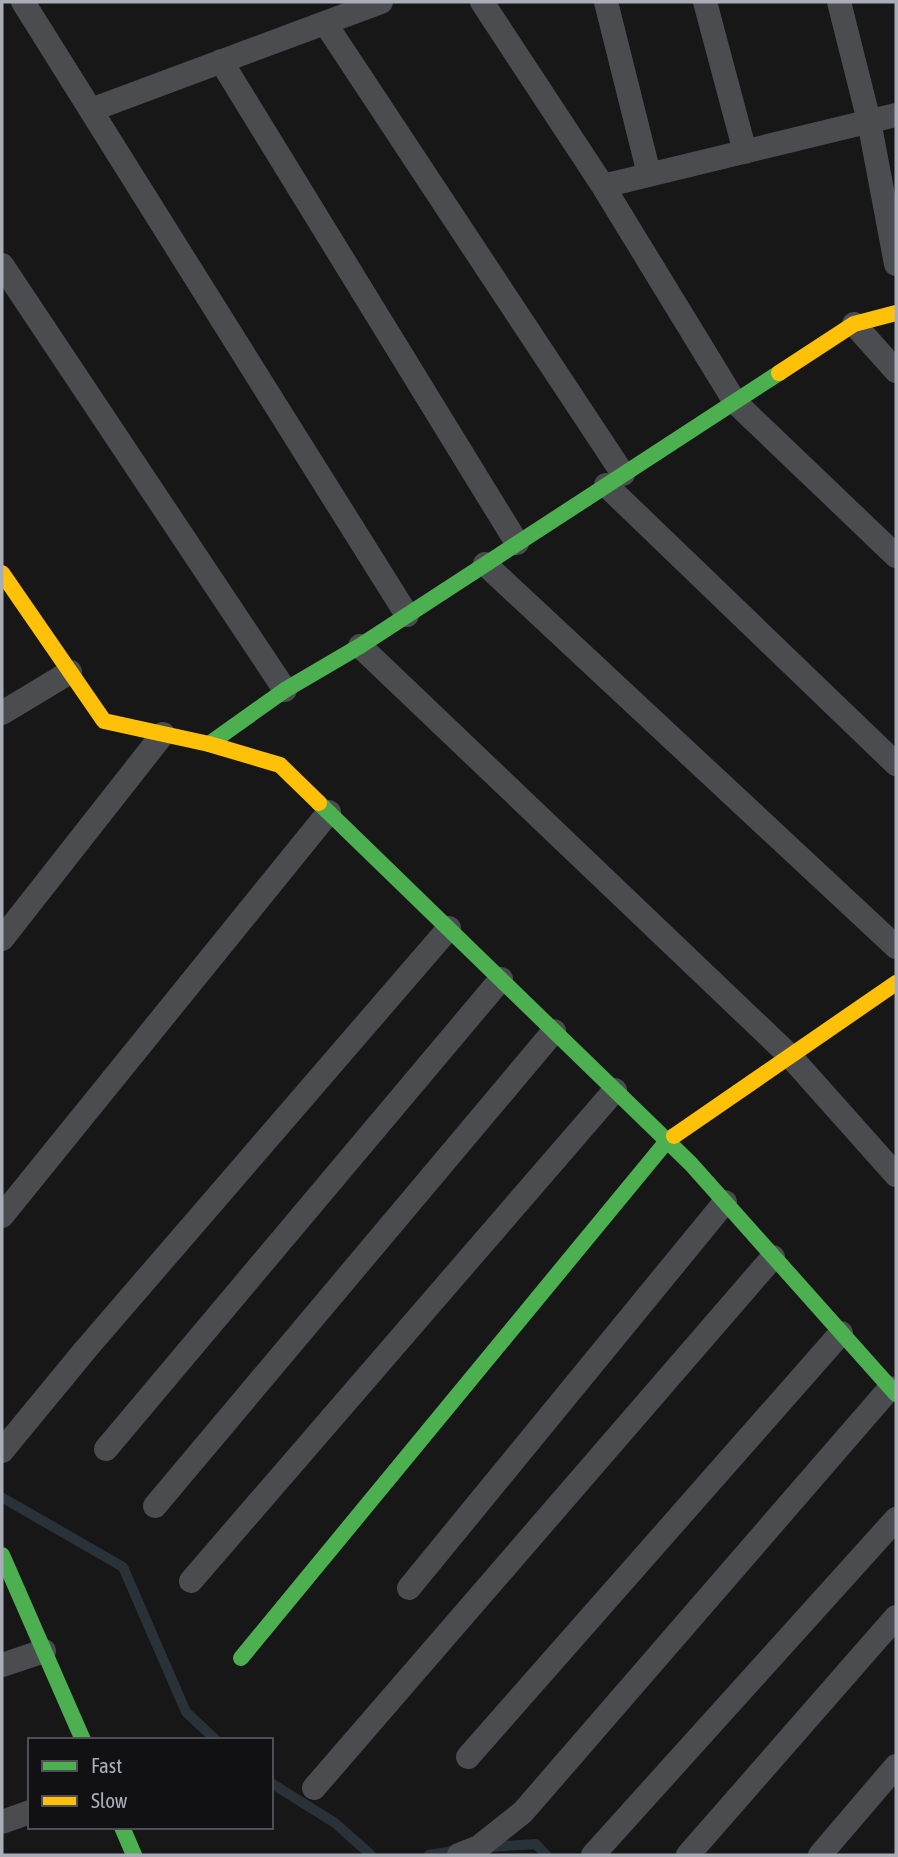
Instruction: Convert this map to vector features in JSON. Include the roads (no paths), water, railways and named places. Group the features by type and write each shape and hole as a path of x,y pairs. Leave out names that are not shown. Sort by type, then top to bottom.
{"street":[{"path":"23,2 407,615"},
{"path":"91,110 381,2"},
{"path":"482,2 603,186 735,402 896,555"},
{"path":"606,2 649,174"},
{"path":"705,2 745,152"},
{"path":"839,2 869,121 896,264"},
{"path":"325,23 614,480 896,764"},
{"path":"220,61 517,543"},
{"path":"603,186 896,115"},
{"path":"2,265 285,690"},
{"path":"209,744 285,690 360,646 854,324 896,313"},
{"path":"854,324 896,371"},
{"path":"485,564 896,947"},
{"path":"2,573 104,721 209,744 281,765 667,1141 725,1202 893,1391 523,1812 479,1847 459,1855"},
{"path":"360,646 790,1056 896,1175"},
{"path":"2,713 71,672"},
{"path":"2,939 163,734"},
{"path":"2,1216 329,812"},
{"path":"2,1451 86,1349 449,928"},
{"path":"106,1449 501,979"},
{"path":"241,1658 667,1141 896,983"},
{"path":"155,1506 554,1031"},
{"path":"191,1581 615,1090"},
{"path":"409,1588 725,1202"},
{"path":"314,1788 773,1257"},
{"path":"468,1756 841,1333"},
{"path":"593,1855 896,1519"},
{"path":"2,1555 82,1738"},
{"path":"688,1855 896,1616"},
{"path":"2,1665 44,1651"},
{"path":"820,1855 896,1766"},
{"path":"2,1822 28,1813"},
{"path":"123,1829 134,1855"}],"waterway":[{"path":"3,1498 123,1567 186,1712 214,1738"},
{"path":"273,1784 335,1823 371,1855"},
{"path":"488,1847 536,1844 546,1855"},
{"path":"429,1855 459,1850"}]}
